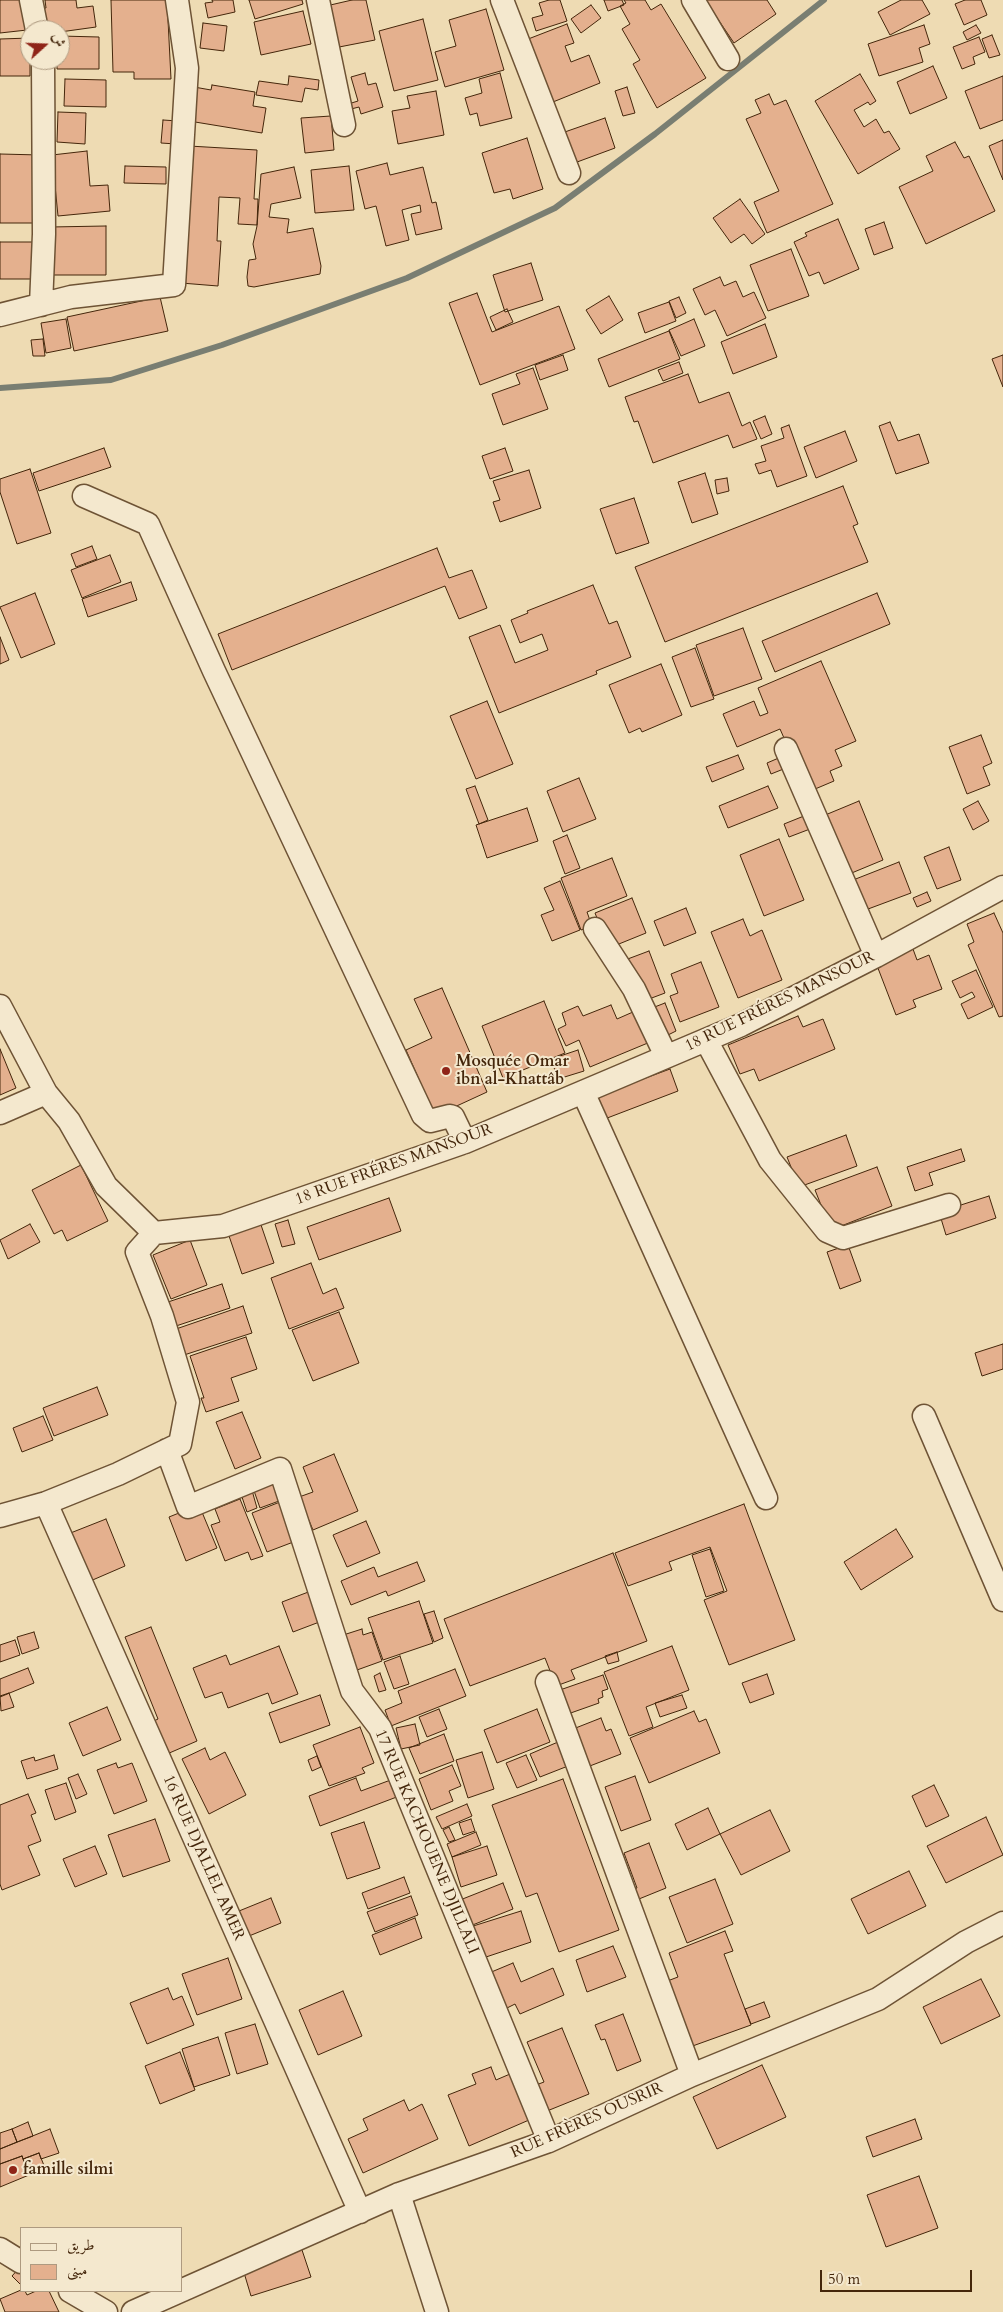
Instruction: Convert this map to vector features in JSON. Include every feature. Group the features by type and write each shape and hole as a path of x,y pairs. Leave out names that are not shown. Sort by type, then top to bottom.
{"street":[{"path":"31,0 35,20"},
{"path":"0,315 70,297 174,285 187,68 177,0"},
{"path":"318,0 344,125"},
{"path":"502,0 569,173"},
{"path":"693,0 728,59"},
{"path":"40,305 44,234 43,70"},
{"path":"84,496 148,524 214,671 423,1116 430,1121 450,1116 454,1117 465,1142"},
{"path":"786,749 876,956"},
{"name":"18 RUE FRÉRES MANSOUR","path":"154,1233 223,1226 465,1142 741,1024 876,956 1003,887"},
{"path":"594,929 634,988 666,1056"},
{"path":"0,1006 46,1093 69,1121 106,1186 154,1233 137,1252 162,1316 188,1402 180,1444 118,1474 46,1503 0,1516"},
{"path":"706,1040 770,1160 827,1231 843,1238 949,1205"},
{"path":"583,1092 766,1498"},
{"path":"0,1113 46,1093"},
{"path":"924,1416 1003,1600"},
{"name":"17 RUE KACHOUENE DJILLALI","path":"167,1450 188,1507 280,1469 352,1691 380,1728 549,2141"},
{"name":"16 RUE DJALLEL AMER","path":"46,1503 360,2212"},
{"path":"547,1682 692,2075"},
{"name":"RUE FRÈRES OUSRIR","path":"182,2290 399,2194 549,2141 692,2075 878,1999 966,1942 1003,1923"},
{"path":"399,2194 437,2312"},
{"path":"0,2249 20,2261"},
{"path":"72,2292 106,2312"},
{"name":"RUE FRÈRES OUSRIR","path":"133,2312 178,2292"}],"building":[{"path":"0,0 23,0 26,20 20,20 20,31 0,33"},
{"path":"45,0 76,0 77,8 93,6 96,27 70,31 70,20 43,20 41,8 46,8"},
{"path":"111,0 167,0 171,79 134,79 134,72 113,72"},
{"path":"212,0 233,0 235,12 208,18 205,3 213,2"},
{"path":"249,0 302,0 303,4 255,19"},
{"path":"352,0 366,0 375,40 334,48 326,6"},
{"path":"549,0 560,0 567,21 536,31 532,18 543,15 539,3"},
{"path":"604,0 622,0 624,5 608,11"},
{"path":"624,0 645,0 651,10 661,4 706,78 657,108 633,64 640,60 622,29 630,24 620,6 626,3"},
{"path":"705,0 767,0 776,14 734,43"},
{"path":"901,0 922,0 930,14 890,35 878,12"},
{"path":"965,0 981,0 987,15 964,25 955,4"},
{"path":"591,5 601,18 581,33 571,19"},
{"path":"486,9 504,70 445,87 435,52 456,46 449,20"},
{"path":"303,11 311,44 261,55 254,22"},
{"path":"423,19 438,80 394,91 379,31"},
{"path":"203,23 227,26 224,51 200,48"},
{"path":"567,24 574,43 565,46 571,62 589,55 600,83 548,104 523,41"},
{"path":"924,25 930,44 919,48 923,62 879,76 868,44"},
{"path":"976,25 981,33 967,40 963,32"},
{"path":"992,35 1000,55 989,58 982,39"},
{"path":"70,36 99,37 99,69 70,69"},
{"path":"979,37 985,52 973,57 975,64 962,69 953,47"},
{"path":"20,38 20,70 30,70 30,76 0,76 0,39"},
{"path":"933,66 947,98 910,114 897,82"},
{"path":"365,73 368,85 376,83 383,107 361,114 359,107 347,110 345,105 358,101 351,77"},
{"path":"500,73 512,118 480,126 477,113 470,115 465,98 482,93 479,79"},
{"path":"860,74 876,101 870,105 868,102 854,110 864,127 876,119 884,133 889,131 900,149 858,174 815,101"},
{"path":"289,76 319,80 318,90 305,88 302,102 256,95 259,81 288,85"},
{"path":"1003,76 1003,120 980,129 965,91"},
{"path":"65,79 106,80 106,107 64,106"},
{"path":"212,85 255,92 253,106 266,108 262,133 189,121 194,87 211,90"},
{"path":"627,87 635,113 623,116 615,91"},
{"path":"436,91 444,135 398,144 392,111 410,108 407,96"},
{"path":"769,94 774,105 786,100 833,204 767,233 754,202 779,191 746,119 761,113 755,100"},
{"path":"58,112 86,113 85,144 57,142"},
{"path":"331,116 334,150 305,153 301,118"},
{"path":"605,118 615,148 569,165 559,134"},
{"path":"163,120 178,121 176,144 161,143"},
{"path":"527,138 543,189 513,199 510,189 494,193 482,153"},
{"path":"1003,140 1003,180 989,146"},
{"path":"955,142 964,158 969,156 995,211 926,244 899,187 933,171 926,156"},
{"path":"189,146 257,150 254,199 258,199 257,225 238,224 240,198 219,197 217,241 221,241 218,286 181,283"},
{"path":"87,151 90,186 108,185 110,211 58,216 52,155"},
{"path":"0,154 40,155 39,223 0,223"},
{"path":"387,163 390,175 423,167 432,203 436,202 442,229 416,235 411,214 421,212 420,205 402,210 409,240 386,246 376,206 365,209 356,171"},
{"path":"125,166 166,167 166,184 124,183"},
{"path":"349,166 354,210 315,213 311,170"},
{"path":"294,167 301,198 271,204 269,217 289,219 287,233 313,228 321,266 320,274 254,287 248,286 249,260 256,259 253,244 257,226 261,174"},
{"path":"740,199 765,234 752,244 744,234 731,243 713,218"},
{"path":"838,219 859,269 824,284 819,272 809,276 794,242 807,236 805,233"},
{"path":"884,222 893,248 874,255 865,229"},
{"path":"106,226 106,275 51,275 50,227"},
{"path":"0,242 36,242 36,279 0,279"},
{"path":"791,249 809,296 768,311 750,265"},
{"path":"531,263 543,300 505,312 493,275"},
{"path":"720,277 724,286 736,281 743,297 754,292 766,318 727,336 715,310 705,315 693,289"},
{"path":"477,293 492,332 559,306 575,349 480,385 449,303"},
{"path":"609,296 623,320 601,334 586,310"},
{"path":"160,297 168,331 74,351 67,317"},
{"path":"679,297 686,313 676,318 669,301"},
{"path":"669,302 676,321 645,333 638,313"},
{"path":"507,309 513,322 496,330 490,317"},
{"path":"66,319 71,348 46,353 41,323"},
{"path":"694,319 705,346 681,356 669,330"},
{"path":"765,324 777,357 733,374 721,342"},
{"path":"669,331 680,359 609,387 598,359"},
{"path":"43,339 45,356 33,356 31,340"},
{"path":"563,355 568,370 540,380 535,365"},
{"path":"1003,355 1003,387 992,359"},
{"path":"679,362 683,373 663,381 658,370"},
{"path":"533,368 548,409 503,425 492,394 520,384 516,374"},
{"path":"688,374 699,403 729,392 742,426 750,422 757,439 733,448 728,435 653,463 638,421 634,422 625,397"},
{"path":"765,416 772,434 761,439 753,421"},
{"path":"890,422 898,441 919,434 929,463 896,474 879,426"},
{"path":"789,425 807,476 777,487 771,470 759,474 755,464 766,461 761,446 784,438 781,428"},
{"path":"845,431 857,461 816,478 804,447"},
{"path":"104,448 111,467 39,491 33,473"},
{"path":"505,448 513,471 490,479 482,456"},
{"path":"30,469 51,533 17,544 0,492 0,479"},
{"path":"529,470 541,508 500,522 493,502 500,500 493,481"},
{"path":"705,473 718,514 692,523 678,482"},
{"path":"727,478 729,491 717,494 715,480"},
{"path":"843,486 858,524 853,526 868,562 665,642 635,567"},
{"path":"634,498 649,543 616,554 600,509"},
{"path":"92,546 97,559 76,567 71,554"},
{"path":"437,548 449,578 472,570 487,608 459,619 445,586 232,670 218,634"},
{"path":"110,555 121,582 82,598 71,570"},
{"path":"131,582 137,600 88,617 82,599"},
{"path":"593,585 609,624 617,621 631,657 596,671 597,674 499,713 469,637 500,625 515,663 548,650 542,634 520,643 511,620 528,613 527,611"},
{"path":"35,593 55,644 21,658 0,607"},
{"path":"877,593 890,624 775,672 762,641"},
{"path":"743,628 762,679 714,696 696,645"},
{"path":"0,637 9,660 0,664"},
{"path":"695,648 714,699 691,707 672,657"},
{"path":"821,661 856,741 835,750 842,766 830,771 834,781 808,792 780,729 737,747 723,714 754,701 760,716 768,713 758,688"},
{"path":"661,664 682,715 642,732 640,728 629,733 609,685"},
{"path":"487,701 513,764 476,779 450,716"},
{"path":"981,735 992,763 983,767 990,785 967,794 949,747"},
{"path":"738,755 744,769 712,782 706,767"},
{"path":"781,757 786,768 771,774 767,763"},
{"path":"579,778 596,819 563,832 547,791"},
{"path":"475,786 488,820 479,824 466,789"},
{"path":"768,786 778,808 728,828 719,806"},
{"path":"859,801 883,860 842,877 818,818"},
{"path":"978,801 989,821 973,830 963,809"},
{"path":"527,808 538,841 487,858 476,825"},
{"path":"804,816 810,829 789,837 784,824"},
{"path":"567,835 580,868 565,874 553,841"},
{"path":"779,839 804,900 764,916 740,855"},
{"path":"949,847 961,880 937,889 924,857"},
{"path":"612,858 627,896 587,912 592,926 581,930 561,878"},
{"path":"899,862 911,893 860,912 848,882"},
{"path":"560,881 580,930 552,941 541,915 554,910 544,888"},
{"path":"927,892 931,901 917,907 913,898"},
{"path":"632,898 646,933 609,948 595,913"},
{"path":"686,908 696,933 664,946 654,921"},
{"path":"994,913 1003,933 1003,1016 999,1017 968,945 974,942 967,924"},
{"path":"743,919 750,936 762,930 782,980 738,998 711,932"},
{"path":"913,949 917,960 929,955 942,989 913,1000 916,1007 896,1015 876,963"},
{"path":"649,951 665,993 641,1002 625,960"},
{"path":"701,962 719,1007 680,1022 670,996 678,993 671,974"},
{"path":"976,970 993,1007 968,1019 961,1004 975,997 972,992 960,998 952,981"},
{"name":"Mosquée Omar ibn al-Khattâb","path":"442,988 487,1092 435,1116 406,1050 432,1038 414,999"},
{"path":"544,1001 565,1053 503,1078 482,1026"},
{"path":"665,1003 676,1031 664,1037 652,1008"},
{"path":"611,1005 617,1019 642,1008 655,1040 590,1067 579,1040 566,1046 558,1029 566,1025 562,1013 578,1006 583,1016"},
{"path":"798,1016 803,1027 823,1019 835,1049 759,1081 754,1069 740,1074 728,1045"},
{"path":"0,1049 16,1088 0,1095"},
{"path":"578,1050 584,1071 558,1079 551,1059"},
{"path":"670,1069 678,1091 602,1120 594,1097"},
{"path":"846,1135 857,1166 799,1187 787,1157"},
{"path":"961,1149 965,1161 929,1173 933,1185 915,1191 907,1167"},
{"path":"81,1165 108,1221 67,1241 62,1230 54,1234 32,1190"},
{"path":"877,1167 892,1206 831,1230 815,1190"},
{"path":"989,1196 996,1218 946,1235 939,1212"},
{"path":"389,1198 401,1231 319,1260 307,1227"},
{"path":"259,1219 274,1263 242,1274 227,1230"},
{"path":"288,1220 295,1244 282,1247 275,1224"},
{"path":"30,1224 40,1242 8,1259 0,1240"},
{"path":"190,1240 207,1285 171,1299 153,1255"},
{"path":"848,1245 861,1281 840,1289 827,1252"},
{"path":"311,1263 323,1294 336,1288 344,1308 289,1329 271,1278"},
{"path":"222,1284 230,1308 173,1327 165,1303"},
{"path":"243,1306 252,1333 184,1355 176,1329"},
{"path":"339,1312 359,1363 313,1381 292,1330"},
{"path":"246,1337 257,1369 231,1378 239,1401 206,1412 201,1398 204,1398 190,1356"},
{"path":"1003,1344 1003,1369 982,1376 975,1353"},
{"path":"97,1387 108,1415 54,1436 43,1408"},
{"path":"242,1412 261,1458 235,1469 216,1422"},
{"path":"43,1416 53,1440 22,1452 13,1428"},
{"path":"334,1454 358,1511 313,1530 299,1497 313,1492 303,1467"},
{"path":"271,1478 279,1501 260,1508 252,1485"},
{"path":"251,1487 257,1508 247,1512 240,1491"},
{"path":"240,1499 263,1556 251,1560 248,1552 225,1561 211,1525 220,1522 215,1509"},
{"path":"280,1502 296,1541 267,1552 252,1513"},
{"path":"744,1504 795,1640 729,1665 704,1600 727,1591 710,1547 669,1562 672,1570 628,1586 615,1553"},
{"path":"199,1505 217,1548 186,1561 169,1517"},
{"path":"106,1519 125,1566 88,1582 68,1534"},
{"path":"366,1521 380,1553 347,1567 333,1535"},
{"path":"896,1529 913,1557 861,1590 844,1562"},
{"path":"710,1549 724,1591 706,1597 692,1555"},
{"path":"613,1553 647,1641 571,1670 575,1679 556,1686 545,1658 470,1686 444,1619"},
{"path":"417,1562 425,1581 388,1596 386,1591 351,1605 341,1581 374,1567 378,1577"},
{"path":"311,1591 322,1621 293,1632 282,1602"},
{"path":"419,1601 433,1643 383,1660 368,1618"},
{"path":"434,1611 443,1638 434,1642 424,1614"},
{"path":"151,1627 197,1741 167,1754 154,1721 158,1719 125,1637"},
{"path":"362,1629 363,1635 372,1632 382,1661 357,1670 350,1647 341,1650 337,1637"},
{"path":"34,1632 39,1648 22,1654 17,1637"},
{"path":"15,1640 20,1655 0,1662 0,1645"},
{"path":"279,1646 298,1694 272,1704 268,1693 228,1708 222,1692 205,1698 193,1668 226,1655 230,1665"},
{"path":"672,1646 689,1690 646,1707 653,1727 629,1736 604,1672"},
{"path":"617,1652 619,1661 608,1664 605,1656"},
{"path":"400,1656 409,1684 394,1689 384,1662"},
{"path":"28,1668 34,1683 0,1697 0,1679"},
{"path":"455,1669 466,1696 391,1726 385,1710 402,1703 398,1691"},
{"path":"380,1673 386,1690 379,1692 374,1676"},
{"path":"767,1674 774,1694 750,1703 742,1683"},
{"path":"603,1675 608,1689 602,1691 603,1697 598,1699 599,1703 565,1715 557,1691"},
{"path":"9,1693 14,1707 1,1711 0,1696"},
{"path":"320,1695 330,1725 280,1743 269,1713"},
{"path":"682,1695 687,1708 660,1717 655,1703"},
{"path":"107,1707 121,1740 83,1756 69,1723"},
{"path":"439,1709 447,1729 427,1737 419,1717"},
{"path":"537,1709 550,1742 497,1763 484,1730"},
{"path":"694,1711 699,1722 706,1719 720,1753 649,1783 630,1738"},
{"path":"601,1718 606,1731 611,1729 621,1754 582,1769 568,1731"},
{"path":"415,1724 420,1745 401,1749 396,1728"},
{"path":"360,1727 374,1763 362,1768 365,1773 329,1786 313,1745"},
{"path":"444,1734 454,1761 420,1774 409,1748"},
{"path":"558,1742 568,1766 540,1777 530,1754"},
{"path":"205,1748 210,1760 225,1752 246,1795 209,1814 182,1759"},
{"path":"482,1752 494,1789 468,1798 456,1760"},
{"path":"54,1755 58,1769 27,1779 21,1761 34,1757 35,1761"},
{"path":"526,1755 537,1780 517,1788 506,1763"},
{"path":"317,1756 321,1767 312,1771 308,1760"},
{"path":"116,1763 118,1768 132,1763 147,1801 114,1814 97,1770"},
{"path":"452,1765 461,1786 449,1791 453,1801 431,1810 419,1779"},
{"path":"78,1774 87,1794 76,1799 68,1778"},
{"path":"635,1776 651,1820 621,1831 605,1787"},
{"path":"356,1778 361,1791 396,1778 402,1795 320,1826 309,1796"},
{"path":"563,1779 619,1930 559,1952 537,1893 526,1897 492,1805"},
{"path":"66,1783 76,1812 55,1820 45,1790"},
{"path":"934,1785 949,1816 926,1827 912,1796"},
{"path":"28,1794 36,1813 31,1815 41,1841 28,1846 40,1875 2,1890 0,1884 0,1805"},
{"path":"467,1804 472,1816 442,1829 436,1817"},
{"path":"708,1808 720,1834 687,1850 675,1824"},
{"path":"770,1810 790,1851 741,1875 720,1834"},
{"path":"986,1817 1003,1855 946,1883 927,1846"},
{"path":"155,1819 170,1861 123,1877 108,1835"},
{"path":"471,1819 475,1831 463,1835 459,1823"},
{"path":"364,1822 380,1868 347,1879 331,1833"},
{"path":"449,1827 455,1840 449,1842 443,1830"},
{"path":"476,1832 481,1845 452,1857 447,1844"},
{"path":"649,1843 666,1888 634,1901 630,1891 637,1888 624,1853"},
{"path":"95,1846 107,1874 75,1887 63,1859"},
{"path":"487,1846 497,1875 461,1887 452,1857"},
{"path":"909,1871 926,1906 868,1934 851,1899"},
{"path":"404,1877 410,1893 368,1909 362,1893"},
{"path":"715,1879 733,1924 687,1943 669,1897"},
{"path":"503,1883 513,1909 470,1926 460,1900"},
{"path":"411,1896 418,1915 375,1932 367,1912"},
{"path":"271,1898 281,1923 249,1936 239,1911"},
{"path":"521,1911 531,1942 480,1959 470,1927"},
{"path":"415,1918 422,1938 380,1955 372,1935"},
{"path":"725,1931 733,1951 724,1954 751,2025 687,2048 662,1983 678,1977 669,1953"},
{"path":"613,1946 626,1977 587,1992 576,1960"},
{"path":"228,1958 242,1999 197,2015 182,1974"},
{"path":"513,1963 521,1982 553,1968 564,1995 520,2014 515,2004 505,2009 489,1973"},
{"path":"981,1979 1000,2016 941,2044 923,2007"},
{"path":"168,1988 173,2000 182,1996 194,2025 147,2044 130,2003"},
{"path":"343,1991 362,2036 318,2055 299,2010"},
{"path":"764,2002 770,2017 751,2024 745,2009"},
{"path":"623,2014 641,2061 617,2071 605,2039 601,2040 595,2025"},
{"path":"255,2024 268,2064 237,2074 225,2033"},
{"path":"562,2028 589,2094 547,2111 536,2085 544,2082 527,2042"},
{"path":"218,2037 230,2075 194,2087 182,2049"},
{"path":"180,2052 195,2090 160,2104 145,2066"},
{"path":"762,2065 786,2117 717,2149 693,2097"},
{"path":"491,2067 496,2080 510,2074 529,2120 469,2146 448,2095 476,2084 472,2074"},
{"path":"404,2100 409,2111 422,2104 438,2139 363,2173 348,2139 368,2130 363,2119"},
{"path":"915,2119 922,2139 873,2157 866,2137"},
{"path":"28,2122 33,2136 17,2142 12,2129"},
{"name":"famille silmi","path":"12,2129 17,2142 0,2149 0,2133"},
{"path":"50,2129 59,2153 41,2159 39,2153 23,2159 22,2156 0,2164 0,2149"},
{"path":"39,2153 45,2168 29,2175 23,2159"},
{"name":"famille silmi","path":"22,2156 29,2175 0,2187 0,2164"},
{"path":"919,2176 938,2228 886,2247 867,2195"},
{"path":"301,2247 311,2277 251,2296 242,2266"},
{"path":"20,2267 20,2284 12,2276"},
{"path":"20,2290 20,2292 26,2292 27,2295 34,2292 49,2292 59,2312 5,2312 0,2299"}],"waterway":[{"path":"0,388 111,380 222,345 407,278 555,208 655,134 824,0"}],"place":[{"name":"Mosquée Omar ibn al-Khattâb","path":"446,1071"},
{"name":"famille silmi","path":"13,2170"}]}
